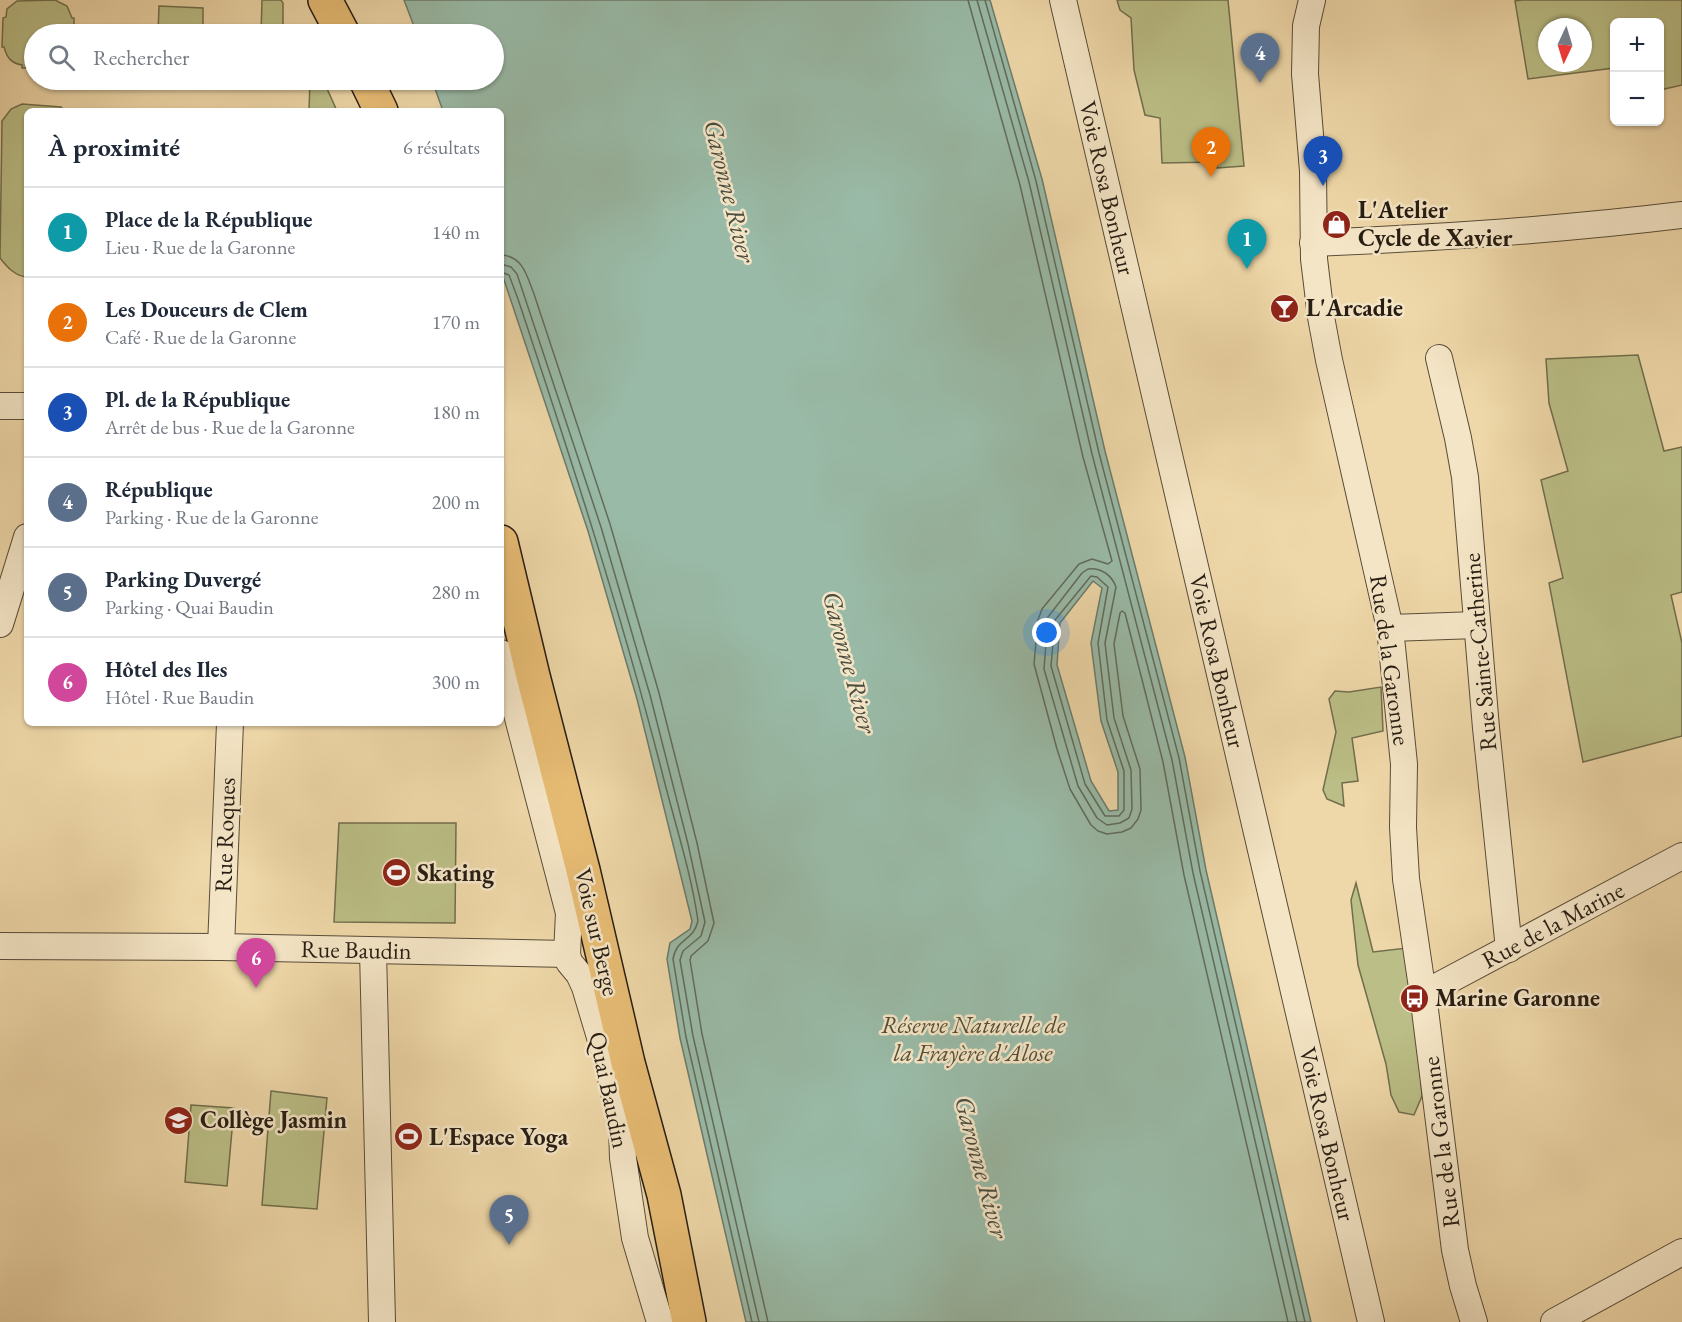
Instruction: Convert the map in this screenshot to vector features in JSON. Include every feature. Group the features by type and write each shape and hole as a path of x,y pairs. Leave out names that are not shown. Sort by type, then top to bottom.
{"main road":[{"path":"325,0 338,24"},
{"path":"371,90 380,108"},
{"name":"Voie sur Berge","path":"504,555 583,870 628,1063 663,1195 689,1322"}],"street":[{"name":"Voie Rosa Bonheur","path":"1063,0 1371,1322"},
{"name":"Rue de la Garonne","path":"1312,0 1306,33 1305,74 1313,171 1313,243 1321,318 1390,628 1404,764 1403,827 1406,879 1455,1250 1474,1322"},
{"path":"1313,243 1415,239 1622,223 1682,215"},
{"name":"Rue Sainte-Catherine","path":"1439,358 1465,477 1509,949"},
{"path":"0,406 24,406"},
{"path":"0,624 24,551"},
{"path":"1390,628 1477,625"},
{"path":"504,680 508,716 568,914 567,954"},
{"name":"Rue Roques","path":"221,947 230,726"},
{"name":"Rue de la Marine","path":"1423,994 1682,856"},
{"name":"Rue Baudin","path":"0,945 567,954"},
{"path":"373,951 382,1322"},
{"name":"Quai Baudin","path":"567,954 569,962 579,974 585,987 608,1064 622,1129 623,1158 635,1238 660,1322"},
{"path":"1554,1322 1682,1252"}],"green space":[{"path":"55,0 67,6 74,18 74,24 24,24 24,68 10,59 2,47 3,18 6,17 7,9 17,1"},
{"path":"262,0 281,0 283,24 261,24"},
{"path":"1117,0 1228,0 1244,166 1217,168 1217,162 1162,163 1160,118 1145,115 1134,70 1131,18 1120,10"},
{"path":"1682,0 1682,85 1664,89 1664,18 1610,18 1610,69 1592,71 1592,18 1538,18 1538,72 1583,72 1528,79 1515,1"},
{"path":"159,6 203,8 203,24 158,24"},
{"path":"310,90 328,90 336,108 309,108"},
{"path":"22,104 62,108 24,108 24,276 8,268 0,258 2,121 11,109"},
{"path":"1638,355 1664,451 1682,447 1682,592 1671,595 1682,643 1682,736 1583,762 1549,583 1563,578 1541,480 1568,471 1549,403 1546,359"},
{"path":"1381,687 1383,731 1352,738 1358,781 1342,783 1344,806 1327,799 1323,790 1336,732 1329,699 1335,691 1349,692"},
{"name":"Skating","path":"339,823 456,823 455,923 334,922"},
{"path":"1356,883 1373,952 1407,948 1415,992 1422,1096 1414,1115 1399,1112 1391,1095 1386,1064 1358,965 1351,900"},
{"path":"271,1091 327,1098 317,1209 262,1205"},
{"path":"191,1105 234,1108 227,1186 185,1182"}],"water":[{"name":"Réserve Naturelle de la Frayère d'Alose","path":"404,0 990,0 1042,179 1105,451 1185,757 1206,870 1311,1322 746,1322 680,1038 667,959 670,943 690,929 692,921 637,699 588,531 504,280 504,108 442,108 436,90 504,90 504,24 413,24","holes":["1093,581 1102,588 1091,643 1101,721 1118,772 1118,810 1109,811 1091,781 1057,665 1060,623"]}],"place":[{"name":"République","path":"1260,83"},
{"name":"Les Douceurs de Clem","path":"1211,177"},
{"name":"Pl. de la République","path":"1323,186"},
{"name":"L'Atelier Cycle de Xavier","path":"1337,224"},
{"name":"Place de la République","path":"1247,269"},
{"name":"L'Arcadie","path":"1285,308"},
{"name":"Skating","path":"396,873"},
{"name":"Hôtel des Iles","path":"256,988"},
{"name":"Marine Garonne","path":"1414,998"},
{"name":"Collège Jasmin","path":"179,1120"},
{"name":"L'Espace Yoga","path":"408,1137"},
{"name":"Parking Duvergé","path":"509,1245"}],"water label":[{"name":"Garonne River","path":"730,191"},
{"name":"Garonne River","path":"850,662"},
{"name":"Garonne River","path":"982,1167"}]}
